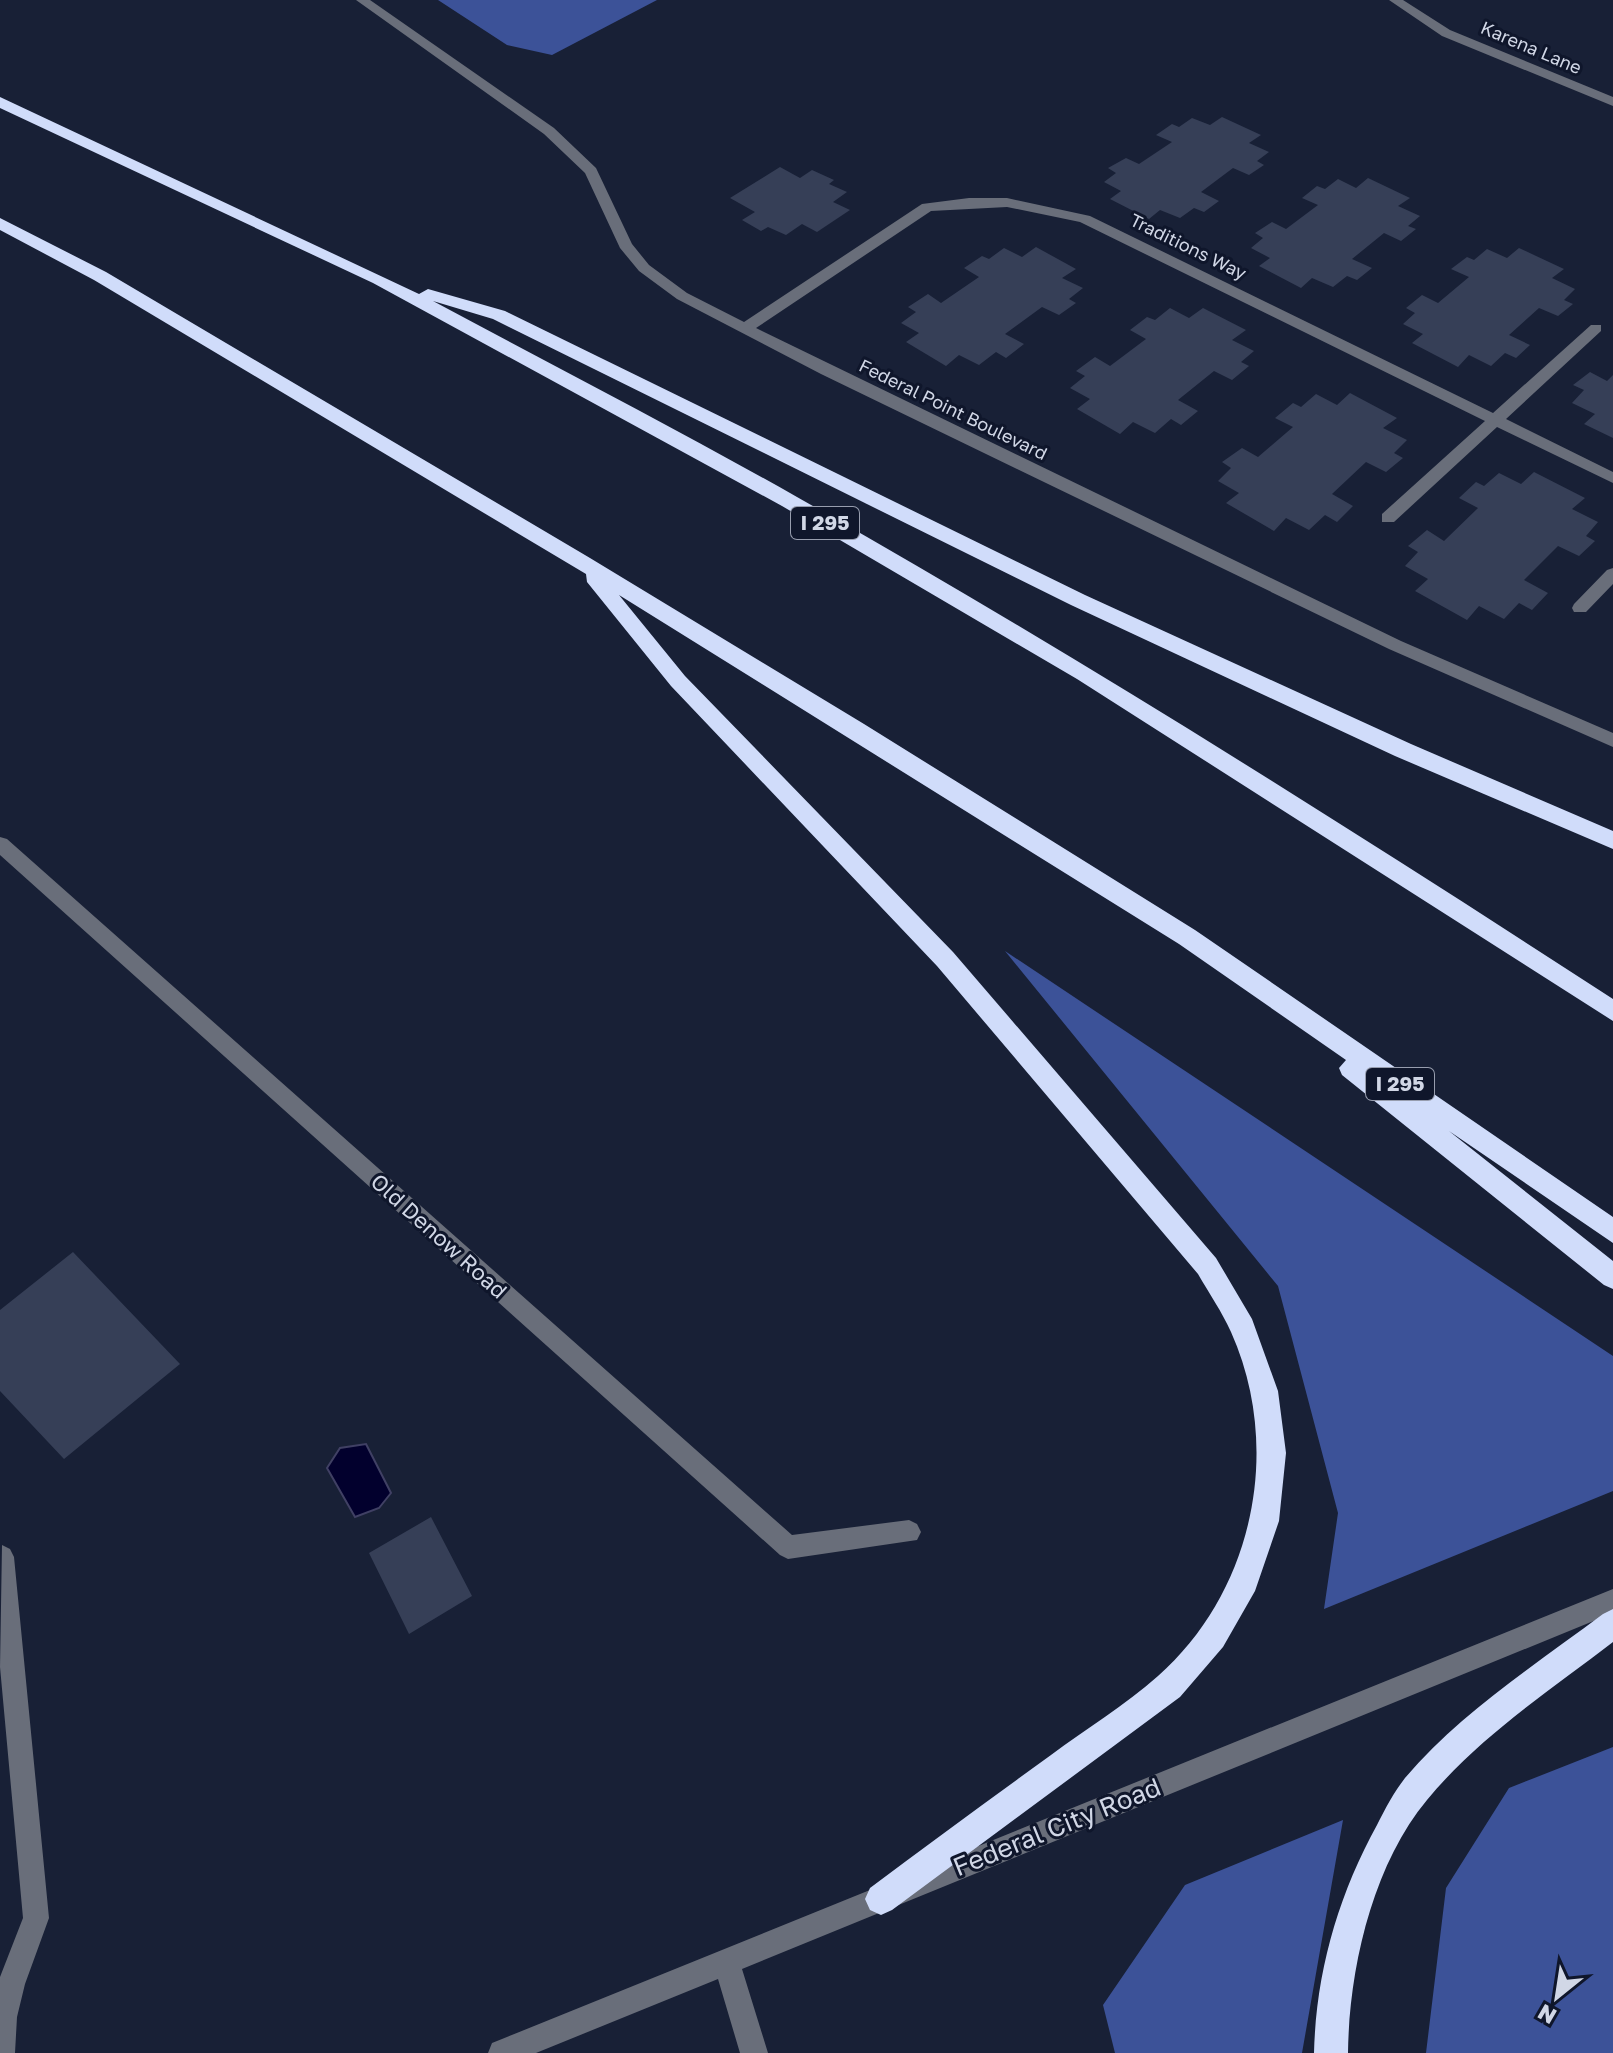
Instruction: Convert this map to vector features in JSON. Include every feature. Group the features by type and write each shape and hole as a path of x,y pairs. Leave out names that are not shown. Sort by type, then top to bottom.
{"highway":[{"name":"I 295","path":"0,102 379,279 789,501 1084,674 1422,886 1613,1011"},
{"name":"I 295","path":"0,223 100,276 583,563 1187,937 1613,1231"},
{"path":"379,279 499,315 1078,600 1403,750 1613,840"},
{"path":"583,563 678,681 945,959 1207,1266 1243,1328 1264,1391 1272,1453 1265,1521 1245,1581 1213,1637 1169,1686 881,1899"},
{"path":"1187,937 1613,1277"},
{"path":"1331,2053 1330,2028 1346,1935 1372,1861 1414,1791 1468,1737 1613,1624"}],"street":[{"name":"Federal Point Boulevard","path":"362,0 549,131 591,171 625,245 644,268 682,296 826,371 1395,645 1613,740"},
{"name":"Karena Lane","path":"1395,0 1446,33 1613,102"},
{"name":"Traditions Way","path":"746,328 927,207 961,201 1002,200 1044,206 1085,219 1613,478"},
{"path":"1388,518 1596,328"},
{"path":"1580,608 1613,574"},
{"name":"Old Denow Road","path":"0,844 788,1547 909,1532"},
{"path":"1,2053 1,2018 18,1960 36,1918 2,1557"},
{"name":"Federal City Road","path":"502,2053 1613,1601"},
{"path":"726,1962 754,2053"}],"shaded area":[{"path":"438,0 657,0 552,55 507,45"},
{"path":"1005,951 1613,1356 1613,1491 1324,1609 1338,1513 1278,1286"},
{"path":"366,1444 391,1493 379,1508 355,1517 327,1468 340,1448"},
{"path":"1613,1747 1613,2053 1426,2053 1446,1888 1509,1788"},
{"path":"1343,1820 1302,2053 1115,2053 1103,2005 1185,1885"}],"building":[{"path":"1222,117 1261,135 1249,143 1269,152 1257,161 1264,165 1249,175 1233,168 1201,192 1219,201 1204,212 1194,208 1180,218 1160,210 1149,219 1110,199 1121,191 1104,182 1116,173 1108,168 1126,158 1139,164 1172,142 1156,135 1172,124 1179,127 1192,118 1210,125"},
{"path":"780,167 800,178 812,170 834,180 829,184 847,192 833,202 850,210 817,232 802,224 786,235 768,227 761,231 742,220 755,212 730,198"},
{"path":"1368,178 1410,198 1398,206 1420,216 1408,226 1416,229 1401,241 1384,233 1352,259 1372,268 1357,280 1347,276 1333,287 1312,278 1301,288 1259,266 1270,258 1251,248 1263,238 1255,233 1272,222 1286,229 1318,205 1302,198 1317,186 1325,189 1338,179 1356,188"},
{"path":"1036,247 1076,269 1062,278 1083,288 1069,299 1076,303 1059,315 1042,307 1005,334 1024,344 1006,358 996,352 979,365 959,355 946,366 906,342 919,333 901,323 916,312 908,307 928,294 941,303 979,277 964,268 982,256 989,259 1004,248 1022,257"},
{"path":"1519,248 1564,269 1552,278 1575,289 1564,300 1573,304 1558,316 1539,308 1509,335 1530,345 1516,358 1505,353 1491,366 1469,355 1458,367 1412,343 1423,334 1403,324 1415,313 1406,308 1422,295 1438,303 1469,277 1451,269 1467,257 1474,260 1487,249 1507,258"},
{"path":"1170,308 1189,318 1203,308 1246,330 1232,340 1254,351 1241,362 1249,366 1232,380 1214,371 1178,400 1198,411 1181,425 1171,419 1155,433 1133,422 1120,434 1077,409 1090,399 1070,388 1085,376 1076,371 1095,357 1110,366 1146,339 1130,330 1147,317 1155,320"},
{"path":"1590,372 1607,381 1613,375 1613,438 1584,424 1595,414 1572,403 1584,390 1573,385"},
{"path":"1350,393 1397,418 1383,428 1407,440 1394,453 1403,458 1386,472 1366,462 1332,494 1353,506 1337,522 1325,515 1309,530 1286,518 1274,531 1226,503 1239,493 1218,481 1231,468 1222,462 1242,448 1258,457 1293,427 1275,418 1293,403 1301,407 1316,394 1337,405"},
{"path":"1534,472 1585,498 1572,509 1598,522 1586,536 1595,541 1579,556 1558,546 1524,580 1548,593 1532,610 1519,603 1504,619 1479,606 1467,620 1415,591 1428,579 1405,566 1418,552 1408,546 1427,530 1444,541 1478,508 1459,498 1476,482 1484,486 1499,473 1521,484"},
{"path":"73,1252 180,1364 64,1459 0,1391 0,1310"},
{"path":"431,1517 472,1596 409,1634 369,1553"}]}
